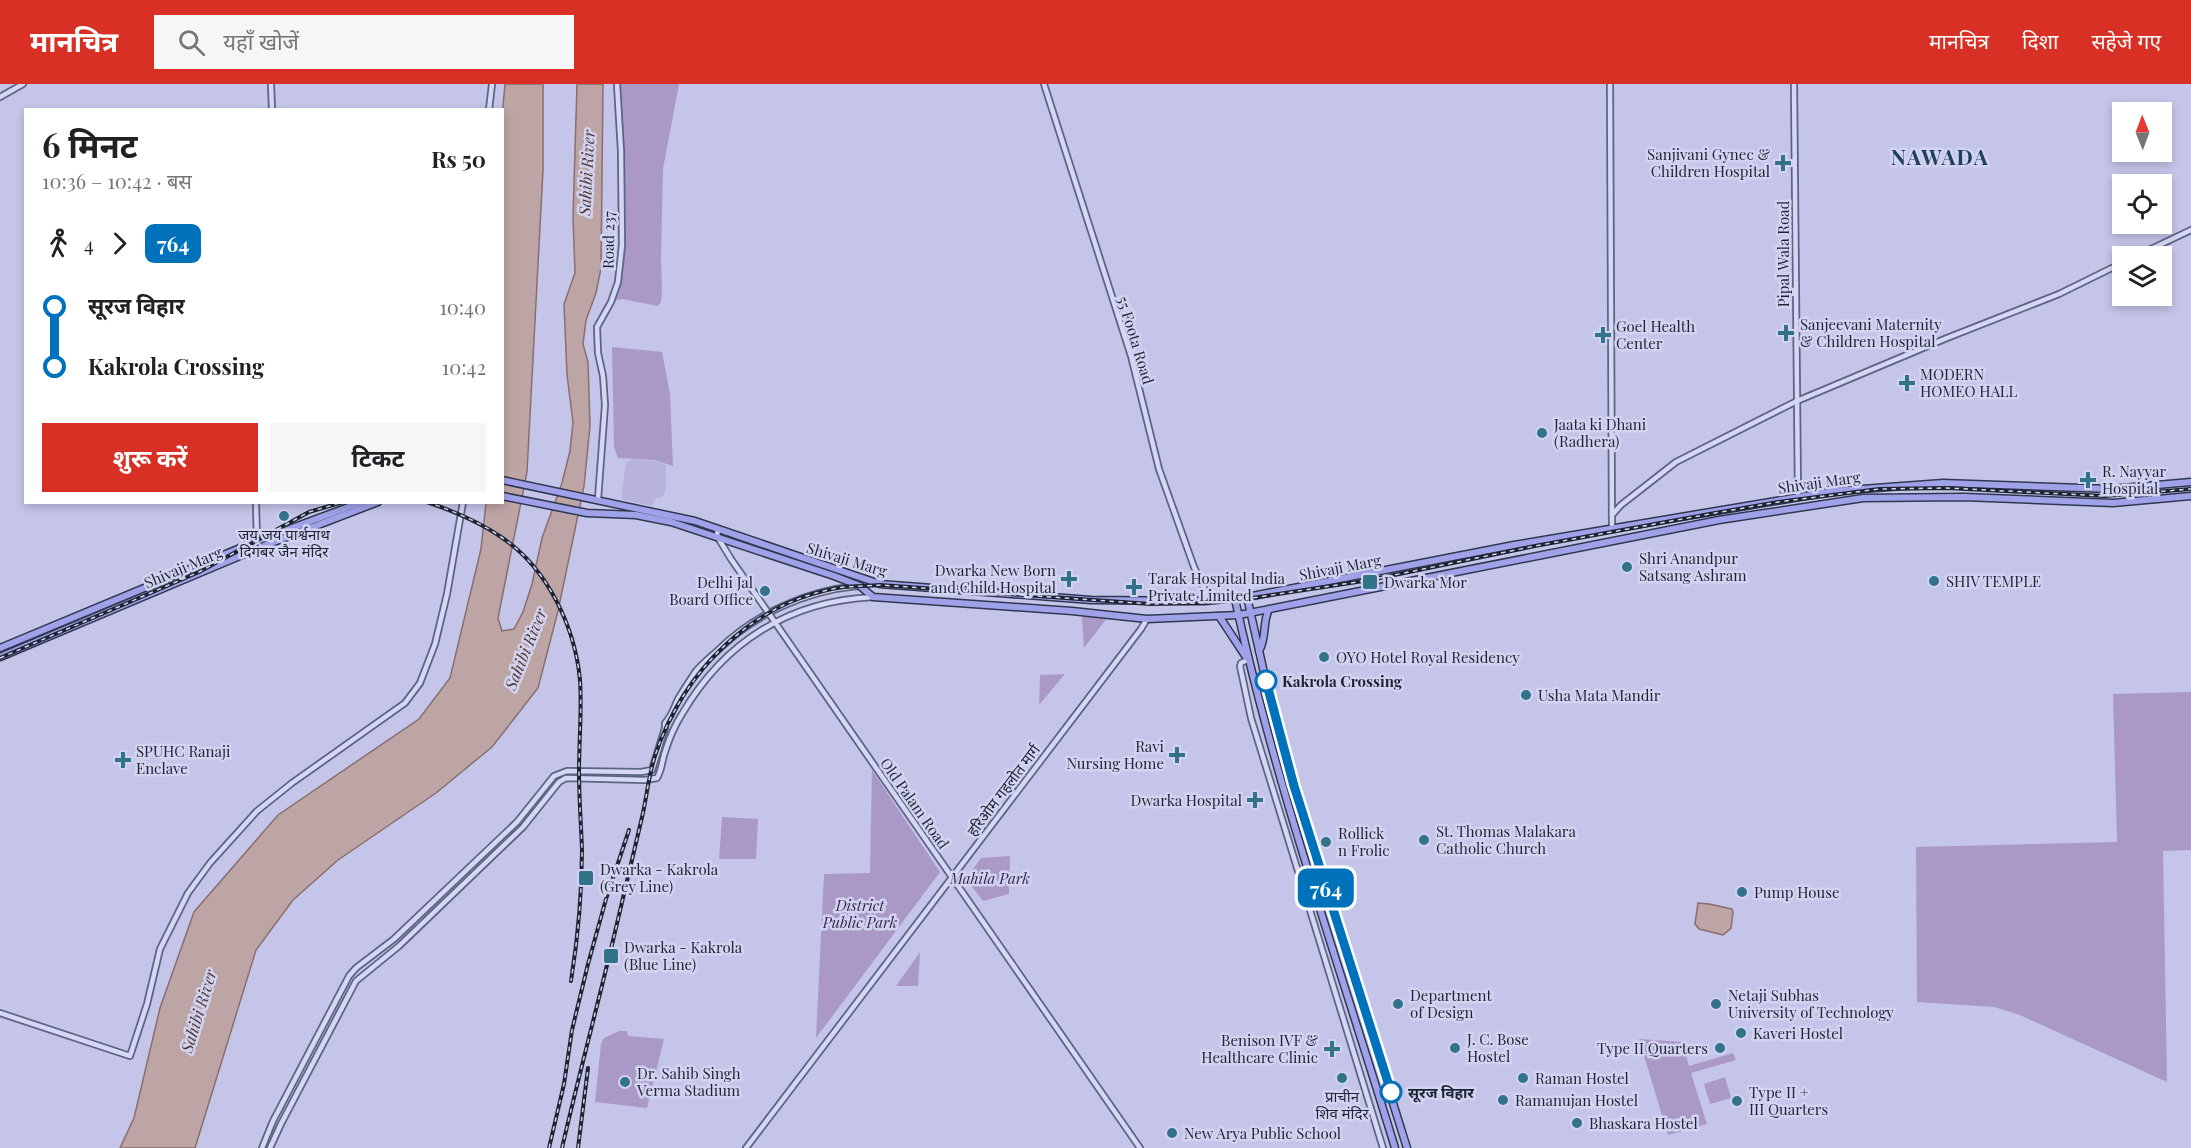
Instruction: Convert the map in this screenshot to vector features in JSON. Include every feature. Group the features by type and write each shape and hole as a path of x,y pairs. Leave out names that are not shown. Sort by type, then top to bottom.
{"main road":[{"name":"Shivaji Marg","path":"504,480 661,512 860,586 873,597 1072,611 1147,619 1251,613 1719,520 1863,498 1947,496 2113,503 2191,496"},
{"name":"Shivaji Marg","path":"504,496 587,513 636,514 717,532 880,585 1091,600 1210,601 1247,597 1612,528 1798,496 1871,487 1943,483 2111,489 2191,482"},
{"path":"2041,500 2042,487"},
{"name":"Shivaji Marg","path":"0,648 257,541 357,504"},
{"name":"Shivaji Marg","path":"0,657 257,549 373,504"},
{"path":"1562,538 1567,550"},
{"path":"1546,540 1551,553"},
{"path":"860,586 880,585 887,597"},
{"path":"1247,597 1294,786 1407,1148"},
{"path":"1235,599 1249,660 1294,821 1395,1148"},
{"path":"1259,651 1264,643 1265,619 1269,609"},
{"path":"1219,616 1237,646 1249,660"}],"street":[{"path":"0,97 23,84"},
{"path":"271,84 272,108"},
{"path":"489,108 492,84"},
{"name":"Road 237","path":"598,499 605,405 597,327 611,302 618,282 622,245 621,151 617,84"},
{"name":"55 Foota Road","path":"1044,84 1131,356 1159,469 1194,567 1210,601"},
{"path":"1610,84 1612,528"},
{"name":"Pipal Wala Road","path":"1794,84 1798,496"},
{"path":"2157,246 2191,230"},
{"path":"1612,515 1614,511 1676,462 1797,401 2059,294 2112,268"},
{"path":"256,504 257,549"},
{"path":"0,1013 130,1056 147,1004 160,949 188,893 210,863 256,811 405,703 420,683 435,644 447,594 463,504"},
{"name":"Old Palam Road","path":"717,532 768,613 1140,1148"},
{"path":"262,1148 273,1121 349,976 394,939 517,822 554,776 567,771 641,772 652,770 665,723 677,700 698,669 732,636 768,613 823,592 860,586"},
{"path":"270,1148 356,981 399,946 514,836 535,814 562,779 645,780 657,778 665,752 682,713 716,666 744,641 763,628 808,608 845,598 873,597"},
{"name":"हरिओम गहलोत मार्ग","path":"746,1148 1147,619"},
{"path":"1249,660 1240,666 1251,718 1383,1148"},
{"path":"603,771 603,779"}],"shaded area":[{"path":"634,459 657,461 666,465 666,489 662,498 656,498 652,506 621,499 626,462"}],"green space":[{"path":"618,84 679,84 663,169 662,290 661,302 658,306 622,299 613,301 621,280"},
{"path":"612,347 662,352 670,394 673,466 655,460 618,458 614,447"},
{"path":"1107,616 1107,618 1084,648 1082,617"},
{"path":"1065,674 1039,705 1040,675"},
{"path":"2191,692 2191,850 2163,851 2167,1082 2020,1015 1994,1007 1917,1002 1916,847 2117,842 2113,694"},
{"name":"District Public Park","path":"872,770 940,872 816,1038 824,874 870,873"},
{"path":"722,817 758,819 756,859 719,859"},
{"name":"Mahila Park","path":"1010,856 1009,894 983,901 966,879 981,858"},
{"path":"920,952 918,986 896,986"},
{"name":"Dr. Sahib Singh Verma Stadium","path":"619,1031 627,1031 628,1036 664,1039 647,1108 595,1102 601,1044 604,1038"},
{"path":"1639,1039 1682,1042 1689,1066 1733,1053 1736,1060 1691,1073 1707,1124 1668,1135"},
{"path":"1725,1077 1731,1098 1710,1104 1704,1084"}],"water":[{"name":"Sahibi River","path":"505,84 543,84 543,170 527,472 498,618 502,631 514,629 523,612 542,538 562,483 570,451 573,422 567,375 564,304 575,273 573,217 577,84 603,84 601,268 596,293 586,320 583,344 588,362 590,426 584,486 558,611 538,688 492,747 436,793 338,860 293,900 256,950 195,1148 120,1148 134,1118 160,1008 194,912 278,815 419,719 450,678 481,549 486,504 504,504 503,108"},
{"path":"1698,903 1732,909 1731,928 1723,935 1699,929 1695,924"}],"railway":[{"path":"562,1148 643,813 651,770 667,725 703,669 726,644 752,624 780,607 811,595 844,587 880,585 1150,604 1239,600 1370,580 1535,546 1778,502 1879,489 1947,488 2105,496 2191,489"},
{"path":"0,658 199,572 309,512 336,504"},
{"path":"432,504 474,521 501,537 517,550 545,581 565,619 572,640 580,680 579,781 582,849 579,915 571,981"},
{"path":"549,1148 564,1084 572,1030 588,964 606,899 629,830"},
{"path":"578,1148 588,1068"}],"bus line":[{"name":"764","path":"1266,681 1294,786 1391,1092"}],"place":[{"name":"Sanjivani Gynec & Children Hospital","path":"1783,163"},
{"name":"Sanjeevani Maternity & Children Hospital","path":"1786,333"},
{"name":"Goel Health Center","path":"1603,335"},
{"name":"MODERN HOMEO HALL","path":"1907,383"},
{"name":"Jaata ki Dhani (Radhera)","path":"1542,433"},
{"name":"R. Nayyar Hospital","path":"2088,480"},
{"name":"जय जय पार्श्वनाथ दिगंबर जैन मंदिर","path":"284,516"},
{"name":"Shri Anandpur Satsang Ashram","path":"1627,567"},
{"name":"Dwarka New Born and Child Hospital","path":"1069,579"},
{"name":"SHIV TEMPLE","path":"1934,581"},
{"name":"Dwarka Mor","path":"1370,582"},
{"name":"Tarak Hospital India Private Limited","path":"1134,587"},
{"name":"Delhi Jal Board Office","path":"765,591"},
{"name":"OYO Hotel Royal Residency","path":"1324,657"},
{"name":"Kakrola Crossing","path":"1266,681"},
{"name":"Usha Mata Mandir","path":"1526,695"},
{"name":"Ravi Nursing Home","path":"1177,755"},
{"name":"SPUHC Ranaji Enclave","path":"123,760"},
{"name":"Dwarka Hospital","path":"1255,800"},
{"name":"St. Thomas Malakara Catholic Church","path":"1424,840"},
{"name":"Rollick n Frolic","path":"1326,842"},
{"name":"Dwarka - Kakrola (Grey Line)","path":"586,878"},
{"name":"Pump House","path":"1742,892"},
{"name":"Dwarka - Kakrola (Blue Line)","path":"611,956"},
{"name":"Department of Design","path":"1398,1004"},
{"name":"Netaji Subhas University of Technology","path":"1716,1004"},
{"name":"Kaveri Hostel","path":"1741,1033"},
{"name":"J. C. Bose Hostel","path":"1455,1048"},
{"name":"Type II Quarters","path":"1720,1048"},
{"name":"Benison IVF & Healthcare Clinic","path":"1332,1049"},
{"name":"प्राचीन शिव मंदिर","path":"1342,1078"},
{"name":"Raman Hostel","path":"1523,1078"},
{"name":"Dr. Sahib Singh Verma Stadium","path":"625,1082"},
{"name":"सूरज विहार","path":"1391,1092"},
{"name":"Ramanujan Hostel","path":"1503,1100"},
{"name":"Type II + III Quarters","path":"1737,1101"},
{"name":"Bhaskara Hostel","path":"1577,1123"},
{"name":"New Arya Public School","path":"1172,1133"}],"district":[{"name":"NAWADA","path":"1940,156"}]}
